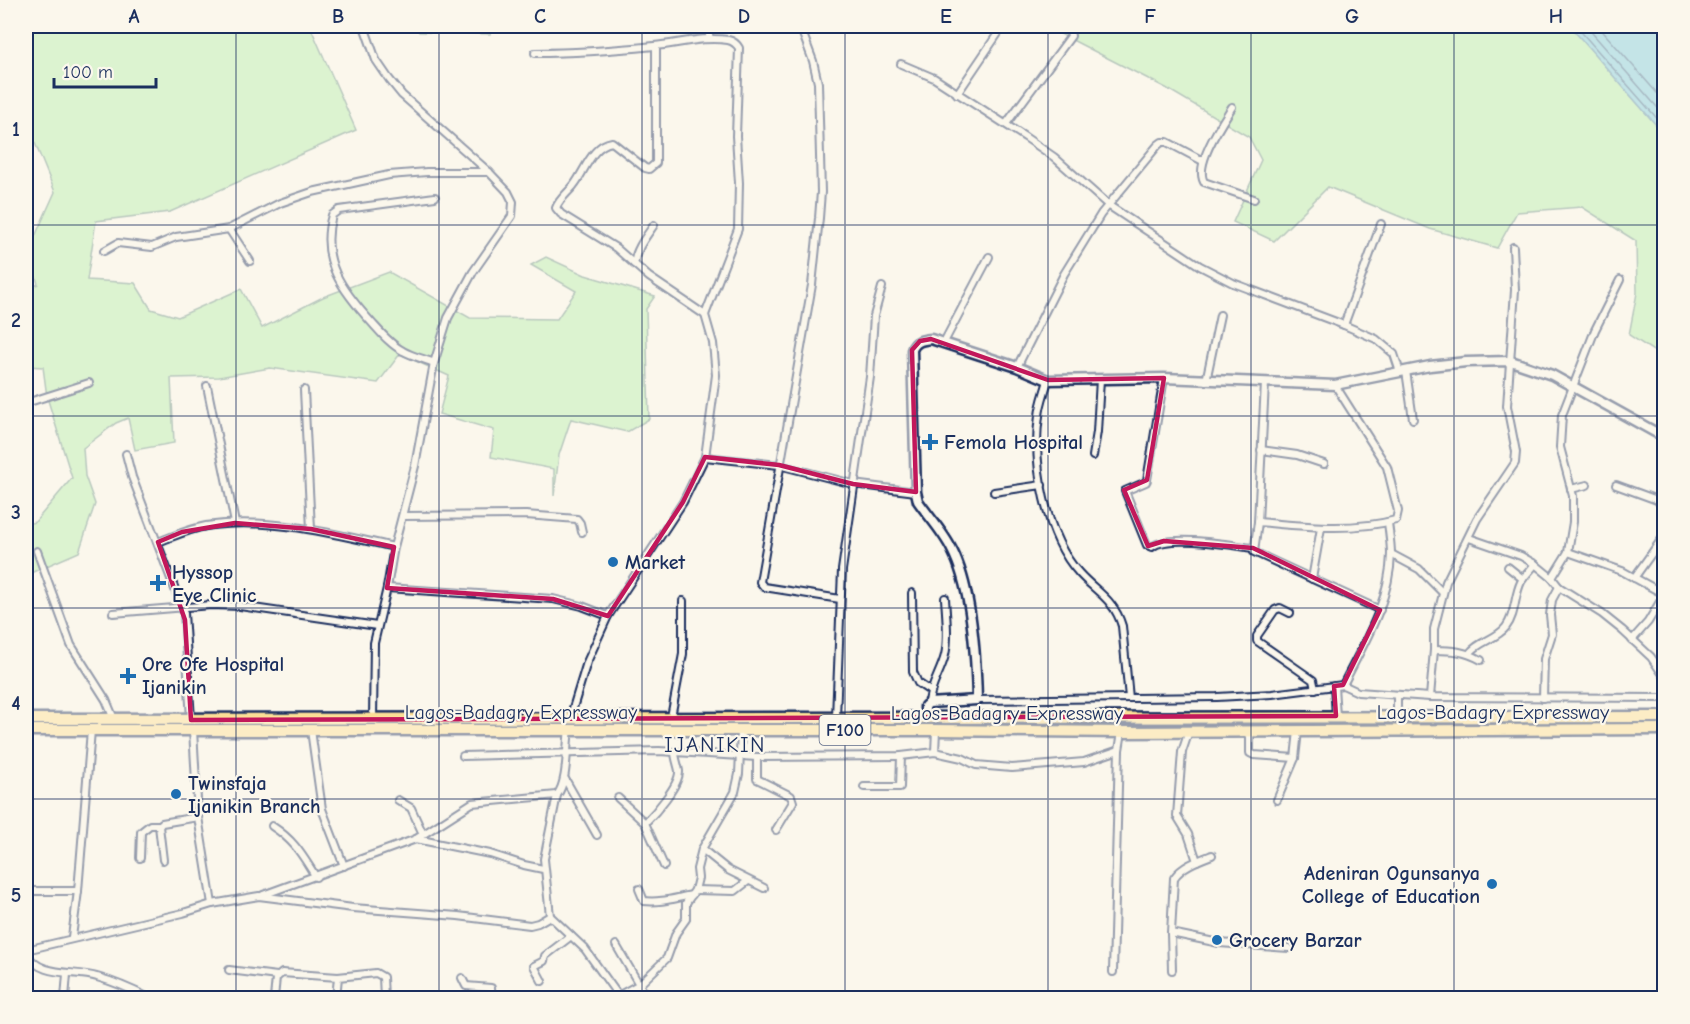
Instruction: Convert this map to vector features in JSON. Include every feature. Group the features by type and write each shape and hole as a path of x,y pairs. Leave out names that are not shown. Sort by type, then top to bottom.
{"highway":[{"name":"Lagos-Badagry Expressway","path":"26,730 91,730 373,719 1665,717"},
{"name":"Lagos-Badagry Expressway","path":"26,719 115,719 311,730 1122,732 1665,729"}],"street":[{"path":"364,26 376,60 402,95 489,172 508,192 513,202 512,216 468,281 448,318 434,363 415,466 404,516 394,547 374,643 373,719"},
{"path":"707,26 710,39"},
{"path":"800,26 813,61 818,83 821,192 816,255 779,465 761,585 840,598"},
{"path":"957,94 1003,26"},
{"path":"1006,124 1071,36 1069,26"},
{"path":"535,53 573,53 710,39 729,40 735,42 739,48 736,136 739,183 738,229 705,315 713,343 716,375 705,457 683,502 608,616 587,662 570,718"},
{"path":"656,46 656,163 649,169 645,168 609,142 591,157 574,185 556,206 558,212 616,248 649,277 705,315"},
{"path":"901,64 934,78 1006,124 1054,157 1108,204 1215,275 1363,332 1387,346 1395,354 1403,372 1413,419"},
{"path":"1232,107 1203,161 1201,174 1204,182 1254,199"},
{"path":"1017,367 1064,274 1108,204 1162,142 1167,142 1203,161"},
{"path":"104,251 117,243 152,247 176,237 229,229 280,203 312,192 389,175 427,172 489,172"},
{"path":"434,363 404,352 393,345 354,303 336,278 329,243 331,219 336,211 435,197"},
{"path":"1344,325 1381,224"},
{"path":"634,264 642,243 654,225"},
{"path":"229,229 250,261"},
{"path":"1430,697 1434,628 1449,573 1485,506 1512,471 1515,463 1516,452 1507,406 1515,290 1513,247"},
{"path":"943,344 989,257"},
{"path":"1552,578 1568,552 1573,522 1571,489 1563,460 1560,435 1562,415 1595,330 1620,280"},
{"path":"836,717 842,570 870,377 874,316 882,287"},
{"path":"1206,381 1220,315"},
{"path":"977,700 975,661 966,594 954,552 918,501 916,492 912,350 920,340 931,339 1017,367 1048,380 1164,378 1335,385 1466,362 1511,361 1539,370 1574,387 1665,437"},
{"path":"1164,378 1147,480 1125,491 1146,545 1152,548 1164,541 1253,548"},
{"path":"1093,456 1097,432 1100,379"},
{"path":"1048,380 1039,414 1038,429 1042,485 1048,518 1057,542 1068,559 1080,574 1112,603 1119,615 1129,698"},
{"path":"26,403 89,383"},
{"path":"1265,383 1258,522 1254,552 1380,610"},
{"path":"1258,522 1321,528 1365,526 1396,520 1398,511 1389,472 1335,385"},
{"path":"207,387 235,523"},
{"path":"304,390 311,529"},
{"path":"1261,450 1297,455 1324,464"},
{"path":"126,454 132,477 183,609 198,817 212,904"},
{"path":"705,457 779,465 854,484 916,492"},
{"path":"1616,484 1657,500 1665,508"},
{"path":"993,492 1042,485"},
{"path":"1571,489 1587,485"},
{"path":"404,516 526,515 577,519 582,532"},
{"path":"1343,684 1380,610 1387,586 1391,554 1388,522"},
{"path":"158,542 190,530 235,523 311,529 394,547"},
{"path":"1312,579 1321,528"},
{"path":"1634,578 1665,536"},
{"path":"1468,538 1521,556 1535,564 1559,587 1602,614 1651,657 1665,676"},
{"path":"37,551 71,645 106,700 115,719"},
{"path":"1568,552 1622,571 1665,595 1648,622 1632,640"},
{"path":"1391,554 1419,569 1443,593"},
{"path":"1469,654 1478,645 1492,639 1506,626 1523,579 1535,564"},
{"path":"1508,567 1523,579"},
{"path":"1544,698 1544,659 1552,634 1550,615 1552,600 1559,587"},
{"path":"387,588 553,598 608,616"},
{"path":"912,593 913,672 918,682 930,691"},
{"path":"929,704 930,691 939,674 947,645 945,598"},
{"path":"671,717 683,654 683,601"},
{"path":"113,613 211,605 240,606 377,626"},
{"path":"1290,613 1280,608 1275,610 1257,636 1257,640 1313,680 1315,689"},
{"path":"1434,650 1455,650 1481,660"},
{"path":"925,717 925,706 929,704 977,700 1217,697 1315,689 1343,684 1358,692 1430,697 1665,698"},
{"path":"1334,686 1336,716"},
{"path":"1397,695 1397,716"},
{"path":"72,938 91,730"},
{"path":"311,730 322,809 344,866"},
{"path":"569,730 565,779 557,795 545,849 543,869 550,916 593,959 619,997 640,984 667,958 676,933 686,919 686,903 693,893 698,878 697,868 702,849 735,792 739,774 741,731"},
{"path":"935,752 936,730"},
{"path":"1189,730 1182,752 1177,816 1188,834 1197,861"},
{"path":"1250,730 1250,753 1295,758"},
{"path":"1277,800 1295,758 1298,731"},
{"path":"1113,972 1119,750 1122,732"},
{"path":"463,756 675,752 757,757 901,756 935,752 948,754 976,765 1012,768 1084,762 1119,750"},
{"path":"645,823 665,803 677,777 679,771 675,752"},
{"path":"864,787 900,787 901,756"},
{"path":"757,757 757,779 791,796 793,802 776,830"},
{"path":"565,779 597,835"},
{"path":"149,999 95,976 67,974 40,966 29,960 26,951 212,904 259,896 416,839 472,803 557,795"},
{"path":"618,798 645,823 664,866"},
{"path":"398,800 411,808 423,834"},
{"path":"140,858 141,832 150,825 198,817"},
{"path":"160,825 163,860"},
{"path":"272,826 294,843 316,877"},
{"path":"416,839 490,854 543,869"},
{"path":"702,849 728,870 764,888"},
{"path":"1172,970 1171,933 1174,878 1197,861 1212,855"},
{"path":"639,889 644,901 658,903 693,893 735,891 748,881"},
{"path":"26,891 78,891"},
{"path":"259,896 353,908 458,916 530,925 550,916"},
{"path":"1171,933 1190,935 1219,943 1289,948"},
{"path":"542,981 534,966 544,961 545,956 571,936"},
{"path":"616,945 647,999"},
{"path":"229,970 276,976 282,973 338,977 380,974 383,977 384,999"},
{"path":"65,999 67,974"},
{"path":"274,999 276,976"},
{"path":"336,999 338,977"},
{"path":"462,978 466,986 491,988 492,999"}],"highlighted area":[{"path":"931,339 1048,380 1164,378 1147,480 1124,490 1148,546 1164,541 1253,548 1380,610 1343,685 1334,686 1336,716 191,720 185,620 158,542 182,532 235,523 311,529 394,547 387,588 553,599 608,616 683,502 705,457 779,465 853,484 916,492 912,350 920,341"}],"green space":[{"path":"26,26 310,26 356,130 170,212 96,221 87,280 135,283 151,309 178,317 241,289 262,328 323,297 389,272 470,318 557,319 576,291 531,265 546,257 585,275 655,296 646,309 649,419 627,432 571,419 559,455 554,496 554,469 491,457 494,430 439,414 449,376 400,354 378,383 270,368 219,377 171,378 174,443 135,450 128,418 116,423 83,448 85,476 95,504 79,552 26,575 26,524 35,522 72,478 47,397 43,367 26,366 26,291 38,284 28,252 55,192 28,126"},
{"path":"416,26 492,26 490,34 419,32"},
{"path":"1045,26 1570,26 1658,127 1659,184 1664,180 1664,358 1629,335 1637,293 1636,241 1582,207 1517,212 1497,248 1430,229 1328,187 1274,241 1233,222 1261,160 1249,137 1166,88"}],"water":[{"path":"1570,26 1664,26 1664,180 1659,185 1658,127"}],"place":[{"name":"Femola Hospital","path":"930,442"},
{"name":"Market","path":"613,562"},
{"name":"Hyssop Eye Clinic","path":"158,583"},
{"name":"Ore Ofe Hospital Ijanikin","path":"128,676"},
{"name":"Twinsfaja Ijanikin Branch","path":"176,794"},
{"name":"Adeniran Ogunsanya College of Education","path":"1492,884"},
{"name":"Grocery Barzar","path":"1217,940"}],"district":[{"name":"IJANIKIN","path":"715,744"}]}
